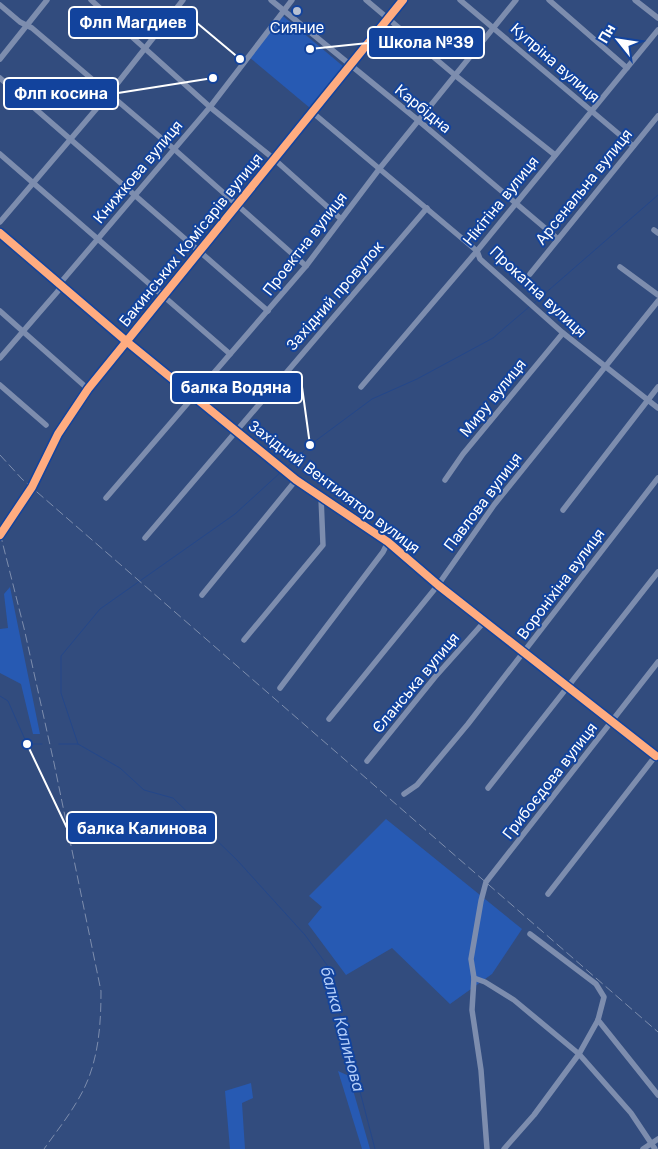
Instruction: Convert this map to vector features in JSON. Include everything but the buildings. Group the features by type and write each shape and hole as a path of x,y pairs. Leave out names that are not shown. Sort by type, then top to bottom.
{"street":[{"path":"0,59 48,0"},
{"path":"91,0 210,107 274,159 342,219"},
{"name":"Карбідна","path":"271,0 419,121 558,239"},
{"name":"Книжкова вулиця","path":"0,358 58,291 62,281 210,107 292,0"},
{"path":"366,0 456,76 555,155"},
{"name":"Бакинських Комісарів вулиця","path":"0,534 32,487 58,434 88,389 403,0"},
{"name":"Купріна вулиця","path":"460,0 634,146"},
{"name":"Проектна вулиця","path":"106,498 306,266 380,168 516,0"},
{"path":"549,0 627,68"},
{"path":"635,0 658,18"},
{"path":"0,222 109,94 179,1"},
{"path":"0,5 20,22 28,25 174,149 306,266"},
{"name":"Нікітіна вулиця","path":"362,387 477,252 658,30"},
{"path":"0,78 268,311"},
{"name":"Прокатна вулиця","path":"312,112 477,252 480,259 562,333 604,368 658,408"},
{"name":"Арсенальна вулиця","path":"530,274 658,116"},
{"path":"0,154 230,354"},
{"name":"Західний провулок","path":"146,538 427,208"},
{"name":"Західний Вентилятор вулиця","path":"0,233 60,286 296,480 388,542 485,622 657,754"},
{"path":"620,267 658,295"},
{"name":"Павлова вулиця","path":"329,719 438,584 494,505 658,300"},
{"path":"0,311 88,389"},
{"name":"Миру вулиця","path":"445,480 463,454 562,333"},
{"path":"0,385 46,425"},
{"path":"563,510 658,387"},
{"name":"Вороніхіна вулиця","path":"404,794 416,785 524,652 658,478"},
{"path":"202,595 296,480"},
{"path":"244,640 323,545 321,497"},
{"path":"280,688 383,552 388,542"},
{"path":"488,788 658,572"},
{"name":"Єланська вулиця","path":"367,761 435,677 485,622"},
{"name":"Грибоєдова вулиця","path":"488,1149 481,1070 472,1010 474,978 471,959 486,882 658,662"},
{"path":"548,894 657,754"},
{"path":"504,1149 534,1115 579,1054 598,1020 604,997 596,984 530,934"},
{"path":"474,978 486,982 514,1000 579,1054 631,1113 654,1146"},
{"path":"598,1020 658,1095"},
{"path":"643,1149 654,1146 658,1139"}],"shaded area":[{"path":"283,16 344,67 310,108 249,57"},
{"path":"10,587 40,734 33,734 21,684 0,673 0,629 8,628 4,594"},
{"path":"386,819 522,929 492,974 450,1004 392,948 346,975 308,924 322,907 309,896"},
{"path":"338,1071 349,1076 370,1149 362,1149"},
{"path":"251,1083 253,1098 242,1103 245,1149 230,1149 225,1091"}],"waterway":[{"path":"534,303 658,195"},
{"path":"286,468 310,445 372,399 417,379 493,338 529,307"},
{"path":"78,744 61,693 61,656 100,609 235,514 281,472"},
{"name":"балка Калинова","path":"0,696 8,701 27,744 42,744"},
{"name":"балка Калинова","path":"59,744 78,744 120,768 144,790 173,798 237,860 305,935 327,965 375,1149"}],"railway":[{"path":"0,455 22,479 658,1032"},
{"path":"0,533 24,628 54,763 101,991 99,1033 90,1073 75,1105 44,1149"}],"cycle path":[{"path":"0,535 32,487 58,434 88,389 403,0"},
{"path":"0,233 126,341 296,480 388,542 438,585 656,756"}],"place":[{"name":"Сияние","path":"297,11"},
{"name":"Школа №39","path":"310,49"},
{"name":"Флп Магдиев","path":"240,59"},
{"name":"Флп косина","path":"213,78"},
{"name":"балка Водяна","path":"310,445"},
{"name":"балка Калинова","path":"27,744"}]}
